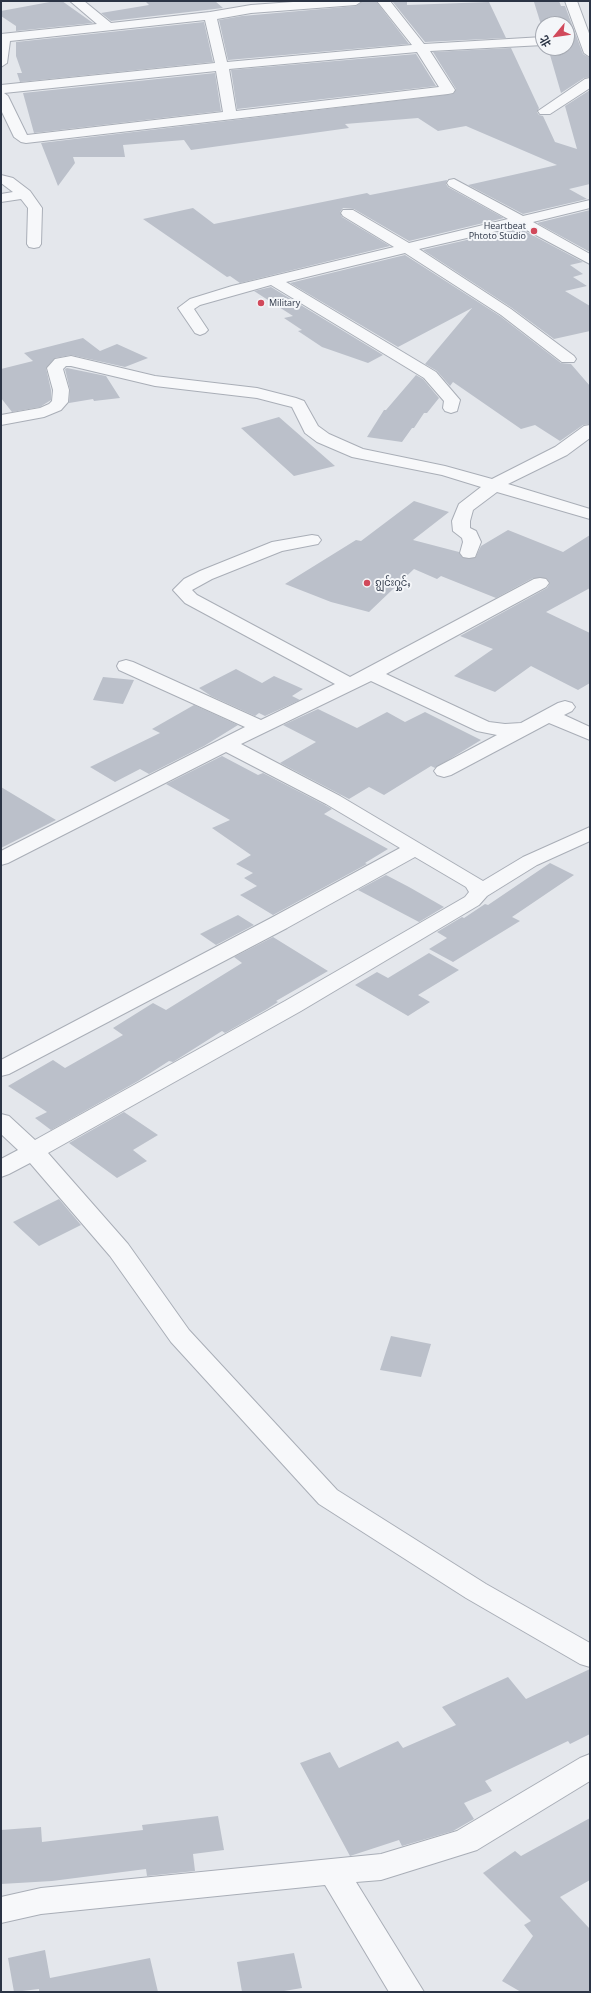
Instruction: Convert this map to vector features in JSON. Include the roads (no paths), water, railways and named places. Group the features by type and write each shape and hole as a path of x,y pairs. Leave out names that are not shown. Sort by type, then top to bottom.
{"street":[{"path":"76,1 107,26"},
{"path":"1,63 3,38 210,16 251,9 356,1"},
{"path":"1,96 21,137 26,139 448,90 421,48 383,1"},
{"path":"571,1 580,40 590,53"},
{"path":"210,16 222,66 230,115"},
{"path":"1,89 222,66 421,48 535,42"},
{"path":"544,111 590,82"},
{"path":"1,179 8,181 25,194 35,208 34,244"},
{"path":"454,183 590,260"},
{"path":"1,198 25,194"},
{"path":"200,330 186,308 195,302 273,280 590,204"},
{"path":"348,213 407,248 506,312 568,359"},
{"path":"273,280 430,375 452,400 451,408"},
{"path":"1,420 37,413 55,407 60,402 61,390 55,368 61,362 71,361 155,381 257,393 290,401 298,404 311,429 324,438 358,453 445,471 496,484 590,514"},
{"path":"469,553 472,542 470,535 462,531 461,521 465,508 496,484 561,451 590,430"},
{"path":"312,540 278,546 206,575 190,583 182,590 191,599 350,685"},
{"path":"1,859 226,744 350,685 540,583"},
{"path":"126,666 261,727"},
{"path":"371,674 484,727 504,730 525,728"},
{"path":"444,771 557,711 590,734"},
{"path":"226,744 333,800 473,883 480,892"},
{"path":"1,1169 293,1006 472,901 480,892 530,861 590,833"},
{"path":"1,1069 110,1010 279,923 414,849"},
{"path":"1,1121 32,1151 119,1250 180,1336 328,1497 476,1591 590,1656"},
{"path":"1,1910 41,1901 380,1866 466,1841 590,1766"},
{"path":"333,1872 402,1986 408,1992"}],"place":[{"name":"Heartbeat Phtoto Studio","path":"534,231"},
{"name":"Military","path":"261,303"},
{"name":"ၵျွင်းႁွင်ႇ","path":"367,583"}]}
